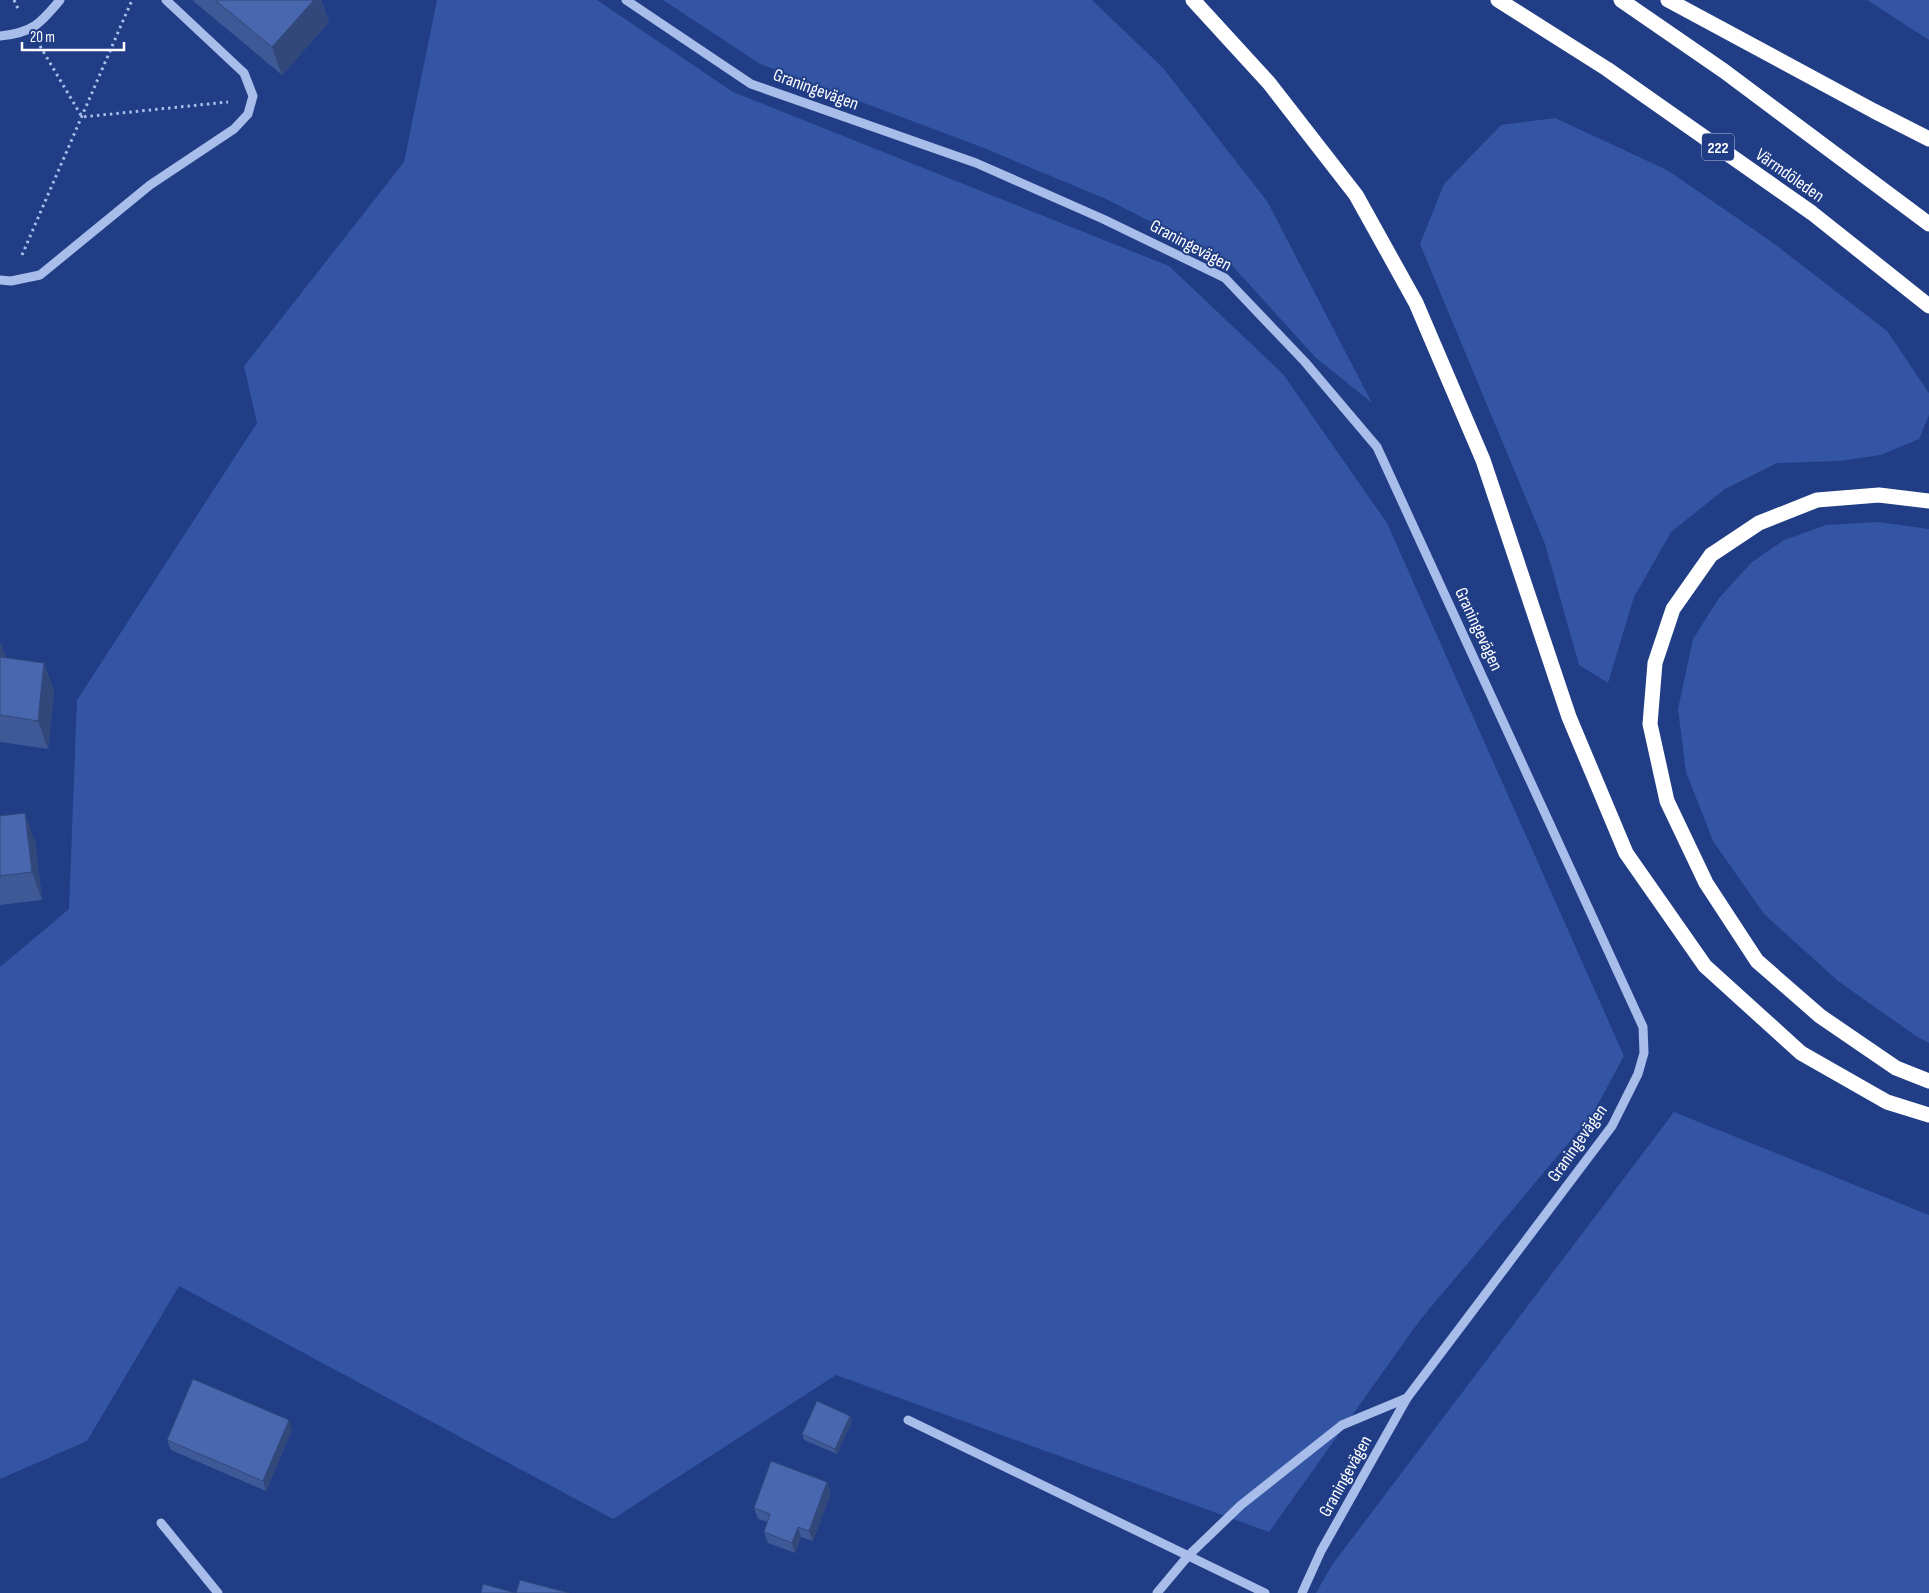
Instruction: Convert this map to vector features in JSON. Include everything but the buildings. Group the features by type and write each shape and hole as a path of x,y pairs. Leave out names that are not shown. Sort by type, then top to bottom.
{"highway":[{"path":"1193,0 1269,83 1356,195 1416,303 1483,460 1570,717 1626,853 1705,966 1800,1053 1887,1102 1929,1115"},
{"name":"Värmdöleden","path":"1498,0 1607,70 1812,213 1929,306"},
{"path":"1621,0 1724,71 1929,224"},
{"path":"1668,0 1874,111 1929,138"},
{"path":"1929,501 1879,495 1817,500 1759,523 1711,555 1673,609 1655,663 1650,724 1667,802 1706,883 1757,961 1820,1016 1896,1068 1929,1081"}],"street":[{"path":"0,36 17,34 41,23 60,0"},
{"path":"0,280 11,281 40,275 150,185 234,129 248,114 253,96 244,73 166,0"},
{"name":"Graningevägen","path":"626,0 751,84 976,163 1103,218 1225,278 1305,362 1377,447 1643,1027 1644,1053 1638,1074 1612,1126 1407,1398 1321,1551 1302,1593"},
{"path":"1157,1593 1188,1556 1241,1505 1342,1425 1407,1398"},
{"path":"908,1420 1265,1593"},
{"path":"161,1523 218,1593"}],"path":[{"path":"14,0 29,29 82,117"},
{"path":"11,281 132,0"},
{"path":"82,117 252,99"}],"shaded area":[{"path":"437,0 597,0 733,92 1169,266 1283,374 1387,523 1624,1056 1592,1115 1420,1320 1269,1532 836,1375 613,1519 179,1286 87,1441 0,1479 0,967 69,909 77,700 257,423 244,366 404,162"},
{"path":"663,0 1092,0 1163,68 1267,201 1372,403 1315,357 1228,261 1106,199 984,148 760,64"},
{"path":"1867,0 1929,0 1929,40"},
{"path":"1555,118 1667,170 1772,242 1887,331 1929,393 1929,415 1919,439 1881,455 1839,461 1777,463 1725,489 1671,532 1634,597 1608,683 1579,665 1545,544 1420,244 1444,184 1501,125"},
{"path":"1878,522 1929,529 1929,1043 1916,1036 1838,981 1764,914 1713,841 1686,772 1678,709 1693,639 1719,598 1752,562 1784,540 1826,525"},
{"path":"1674,1112 1929,1215 1929,1593 1316,1593 1332,1565"}]}
